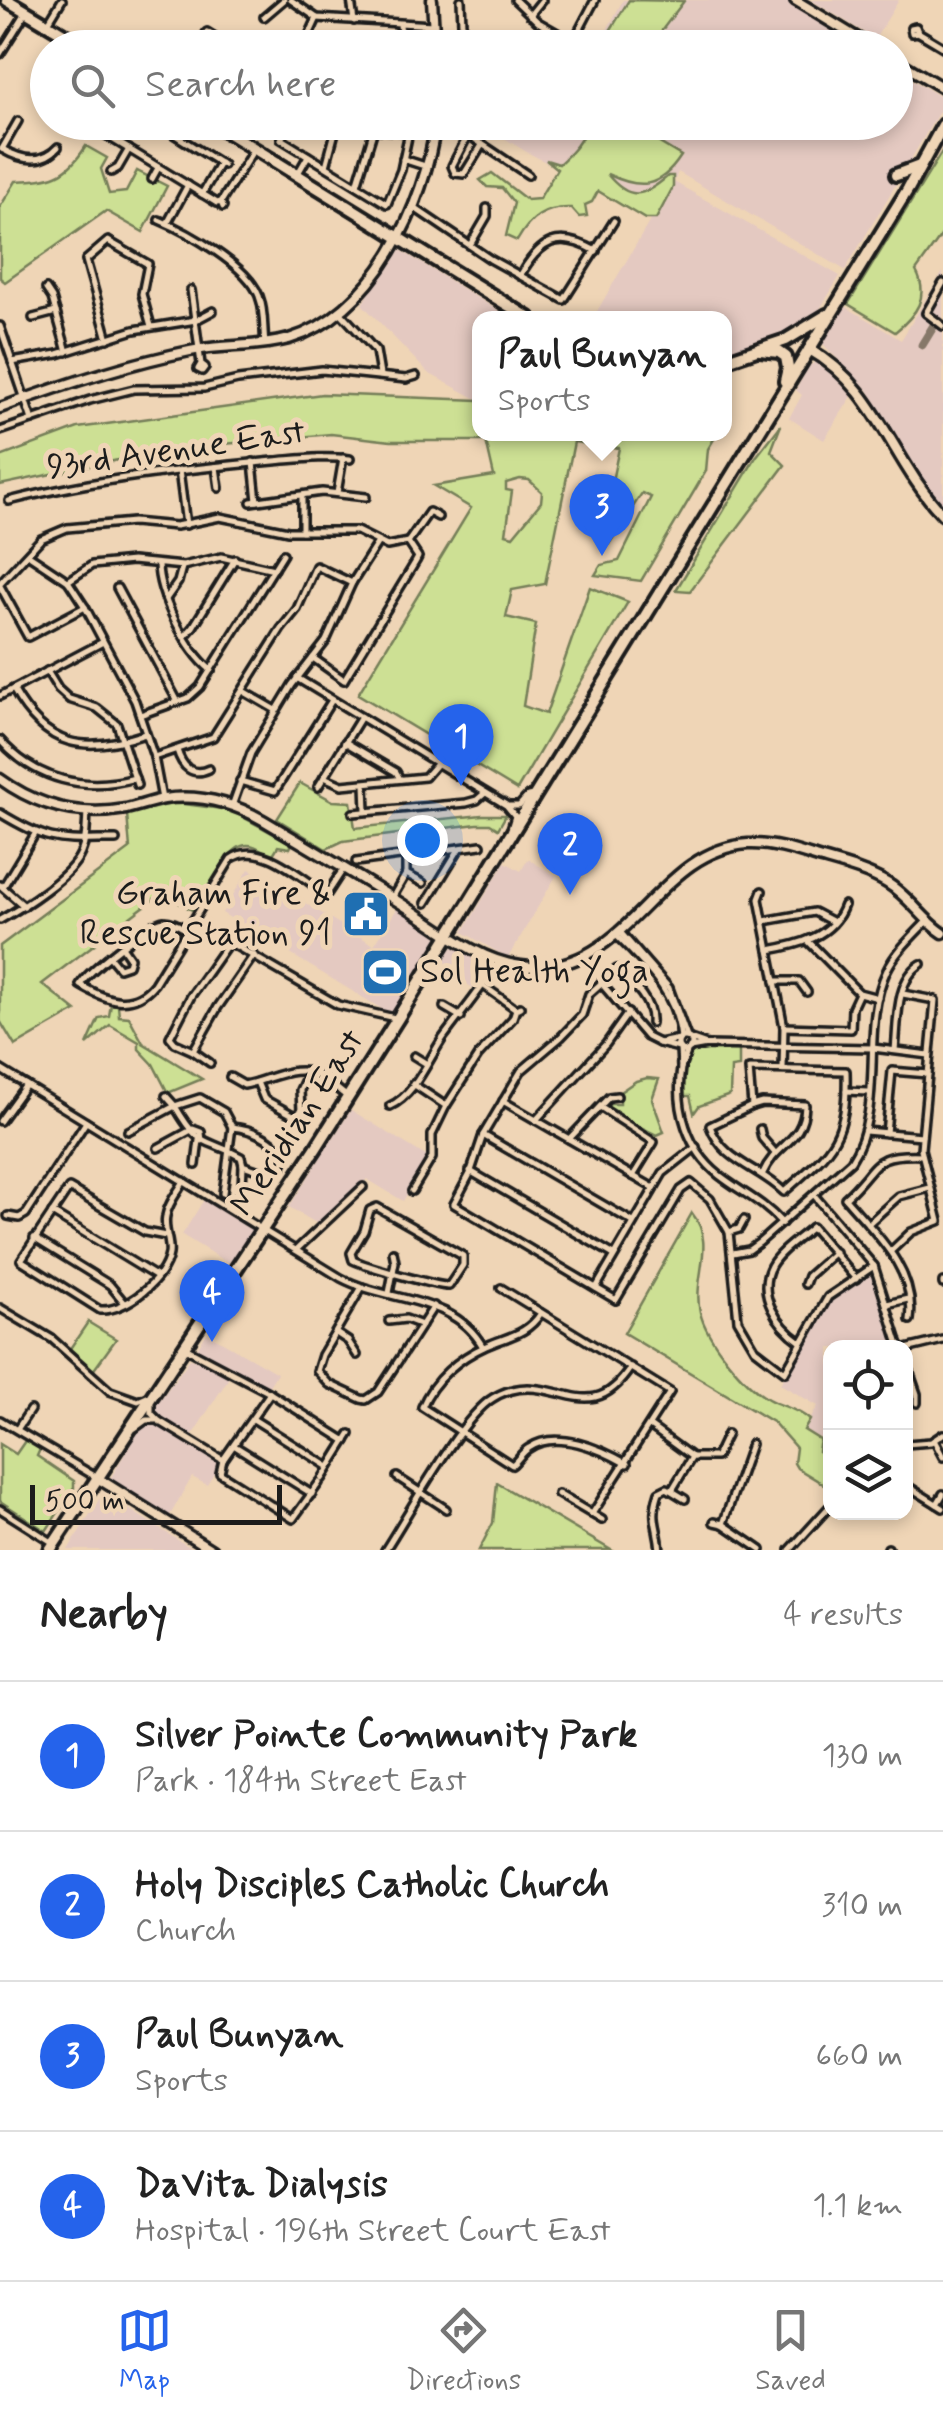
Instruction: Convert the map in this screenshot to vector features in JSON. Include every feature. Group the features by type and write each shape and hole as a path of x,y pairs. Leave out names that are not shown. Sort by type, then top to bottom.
{"main road":[{"path":"2,2 40,24 47,24"},
{"path":"2,2 57,30"},
{"path":"24,15 47,30"},
{"path":"512,831 921,166 943,124"},
{"path":"934,144 943,134"},
{"path":"231,140 517,311"},
{"path":"240,140 284,167"},
{"path":"251,154 254,152 297,174 506,311"},
{"path":"896,176 921,166"},
{"path":"732,358 786,340 831,312"},
{"path":"786,340 809,348 857,387 920,487 943,515"},
{"path":"759,350 779,352 786,357 788,368 781,393"},
{"name":"Meridian East","path":"52,1547 263,1230 512,831"}],"street":[{"path":"47,24 61,0"},
{"path":"264,17 287,0 317,18 433,25"},
{"path":"351,0 354,21"},
{"path":"432,0 433,30"},
{"path":"461,0 463,30"},
{"path":"516,0 530,15 555,30"},
{"path":"530,15 542,0"},
{"path":"581,30 595,0"},
{"path":"795,0 844,30"},
{"path":"0,54 24,15"},
{"path":"312,30 317,18"},
{"path":"400,24 400,30"},
{"path":"918,32 943,47"},
{"path":"913,70 943,88"},
{"path":"18,121 1,150 34,159 49,156 58,147"},
{"path":"116,140 222,205 251,154"},
{"path":"183,140 222,164 202,194"},
{"path":"283,140 387,204 408,140"},
{"path":"326,167 333,140"},
{"path":"356,186 371,140"},
{"path":"0,408 84,378 200,349 265,344 309,331 340,312 369,283 396,239 428,167 433,140"},
{"path":"465,140 452,166 455,174 464,174 482,145"},
{"path":"476,140 528,175"},
{"path":"111,172 118,168 128,149"},
{"path":"297,174 308,156"},
{"path":"404,159 428,167"},
{"path":"152,179 158,168"},
{"path":"168,223 188,185"},
{"path":"413,207 520,276 566,300 614,222"},
{"path":"470,245 487,216 486,208"},
{"path":"159,220 206,245 251,283 260,300 265,344"},
{"path":"520,276 535,252 557,240 573,240 596,251"},
{"path":"108,340 86,260 108,241 148,264 142,294 151,326"},
{"path":"943,282 927,308 927,314 943,326"},
{"path":"46,290 67,352"},
{"path":"190,290 204,388"},
{"path":"12,362 67,352 151,326 196,320 212,311"},
{"path":"33,318 56,312"},
{"path":"340,312 376,351 380,376"},
{"path":"0,326 32,420"},
{"path":"0,431 134,389 204,388 322,370 410,380 416,376"},
{"name":"93rd Avenue East","path":"9,502 48,490 179,470 321,456 346,459 337,493"},
{"path":"252,462 254,501 337,493 366,497"},
{"path":"216,467 219,488"},
{"path":"179,470 186,525"},
{"path":"302,496 302,531"},
{"path":"85,607 28,637 0,584 40,538 66,528 132,522 186,525 220,517 288,531 357,530 378,542 396,546 408,542 429,512 438,517"},
{"path":"232,806 251,753 334,628 352,583 378,542"},
{"path":"314,658 344,680 418,557 408,542"},
{"path":"28,554 68,582 85,607 140,716 154,757 162,799"},
{"path":"140,716 195,693 283,554"},
{"path":"68,582 92,565 132,561 182,566 221,557 274,569"},
{"path":"185,636 194,628 235,559"},
{"path":"158,564 158,582 166,600 197,658 211,670"},
{"path":"166,600 178,582 182,566"},
{"path":"154,757 212,738 297,609 316,566 352,583"},
{"path":"117,588 178,702"},
{"path":"0,696 103,642"},
{"path":"0,740 31,767 58,779 99,784 136,781 117,724 108,714 68,699 48,672"},
{"path":"298,678 506,805 515,816 512,831"},
{"path":"13,689 31,718 57,738 94,746 145,734"},
{"path":"242,691 276,710"},
{"path":"240,781 275,791 332,700"},
{"path":"318,786 360,717"},
{"path":"345,742 396,772 400,780"},
{"path":"177,750 189,770 209,769"},
{"path":"324,777 337,784 364,784 424,777 436,763"},
{"path":"0,779 36,800 86,812 112,811 162,799 199,799 232,806 252,814 499,961 526,967 566,964 592,954 696,862 746,844 768,845 870,874 899,891 943,934"},
{"path":"364,784 366,811"},
{"path":"353,813 466,803 485,793"},
{"path":"506,805 519,806 534,795"},
{"path":"0,920 24,906 76,862 84,840 86,812"},
{"path":"1,815 53,840 116,840"},
{"path":"24,906 2,886 35,834"},
{"path":"356,862 481,845"},
{"path":"426,903 459,849"},
{"path":"187,930 170,921 160,923 90,972 80,986 105,1000 118,1002 148,992 187,930 232,858 240,853 262,854 327,894 344,868"},
{"path":"392,898 406,874 406,857"},
{"path":"406,874 422,884"},
{"path":"762,891 760,899 784,1027 783,1069"},
{"path":"770,950 809,942 833,922 844,906"},
{"path":"764,921 814,912 833,922"},
{"path":"732,1253 749,1250 851,1162 865,1131 878,998 893,960 927,921"},
{"path":"618,934 666,990 689,1049 680,1068"},
{"path":"210,1063 171,1039 190,996 228,942 338,1004 398,1018"},
{"path":"809,942 859,993 878,998"},
{"path":"110,957 119,968 128,966 130,958 123,948"},
{"path":"194,1050 254,954"},
{"path":"390,1106 413,1084 499,961"},
{"path":"895,1050 902,994 914,968 921,964"},
{"path":"651,1023 653,1016 647,1003 617,968 589,994 582,1015 545,1054 521,1072 483,1135 454,1204 616,1300 680,1190 691,1183 720,1211 729,1232 738,1320 756,1350 784,1372 828,1296 874,1266"},
{"path":"775,980 798,981 807,992"},
{"path":"602,983 647,1037 680,1048 873,1048 929,1054"},
{"path":"412,1191 432,1158 432,1134 446,1106 478,1056 514,1018 518,1008 484,986"},
{"path":"784,1027 851,1029 852,1008 859,993"},
{"path":"891,1251 922,1225 939,1221 922,1156 935,1000 902,994"},
{"path":"444,1006 461,1018"},
{"path":"536,1120 606,1044 619,1021 628,1014"},
{"path":"684,1038 680,1048 679,1104 696,1147 720,1176 752,1194 782,1223"},
{"path":"659,1043 684,1038 708,1045"},
{"path":"414,1056 427,1064"},
{"path":"0,1069 362,1288 434,1306 467,1327 484,1347"},
{"path":"752,1106 748,1069 846,1071 839,1136 823,1158 784,1192 763,1173 732,1158 720,1146 710,1126 762,1103 805,1105 799,1133 776,1154 763,1173"},
{"path":"230,1077 244,1085 290,1071 308,1073 320,1076 348,1097"},
{"path":"886,1133 892,1071 928,1074"},
{"path":"257,1082 264,1099 294,1116 301,1111 300,1090 308,1073"},
{"path":"413,1084 446,1106"},
{"path":"0,1121 26,1085"},
{"path":"846,1091 869,1092"},
{"path":"166,1096 200,1140 241,1157 242,1189 234,1212"},
{"path":"569,1140 609,1097 617,1096"},
{"path":"128,1131 197,1098 224,1112 232,1128 223,1193"},
{"path":"503,1101 653,1187"},
{"path":"600,1107 654,1142 633,1176"},
{"path":"8,1216 20,1218 26,1214 86,1122"},
{"path":"232,1128 257,1133 284,1153 283,1165 269,1173 243,1165"},
{"path":"760,1129 762,1138 776,1154"},
{"path":"158,1148 190,1130"},
{"path":"865,1131 922,1136"},
{"path":"483,1135 633,1222"},
{"path":"196,1165 200,1140"},
{"path":"596,1288 653,1187 675,1160 696,1147"},
{"path":"910,1320 900,1266 845,1198 880,1159 890,1154 922,1156"},
{"path":"470,1172 614,1255"},
{"path":"166,1236 145,1232 69,1188 21,1262 106,1311 158,1277 168,1256 166,1212 184,1181"},
{"path":"296,1250 363,1187"},
{"path":"868,1224 900,1196 930,1188"},
{"path":"814,1195 874,1266 900,1340"},
{"path":"374,1207 464,1257 464,1265 447,1287 393,1273 355,1262 350,1254 374,1207"},
{"path":"52,1212 158,1277"},
{"path":"729,1232 739,1229 744,1220"},
{"path":"801,1342 772,1313 768,1276 775,1260 812,1227 856,1278"},
{"path":"34,1238 110,1285 124,1302"},
{"path":"389,1293 393,1252"},
{"path":"805,1284 808,1276 835,1252"},
{"path":"362,1288 316,1371 344,1394 366,1400 382,1386 434,1306"},
{"path":"501,1288 670,1393 592,1514"},
{"path":"887,1304 908,1299"},
{"path":"0,1308 52,1340 110,1391 138,1401 154,1394"},
{"path":"541,1313 524,1332 484,1347 449,1370 422,1408 514,1464 527,1449 540,1442 577,1444 627,1464"},
{"path":"389,1321 406,1319 422,1325"},
{"path":"336,1333 348,1341 357,1355"},
{"path":"913,1346 943,1340"},
{"path":"185,1348 270,1393 348,1437 298,1516 290,1518 220,1473 224,1460 270,1393"},
{"path":"385,1550 460,1432 496,1396 515,1389 538,1388 582,1399 598,1398 617,1387 631,1367"},
{"path":"913,1388 917,1403"},
{"path":"154,1394 150,1410 159,1421 224,1460"},
{"path":"131,1399 140,1416"},
{"path":"18,1428 30,1410"},
{"path":"253,1419 329,1467"},
{"path":"128,1435 144,1420 159,1421"},
{"path":"4,1421 212,1550"},
{"path":"650,1426 692,1456 716,1457 727,1434"},
{"path":"913,1443 934,1440 943,1434"},
{"path":"934,1440 943,1457"},
{"path":"723,1524 751,1444"},
{"path":"235,1446 312,1494"},
{"path":"672,1490 692,1456"},
{"path":"397,1477 446,1509"},
{"path":"660,1550 658,1528 652,1518 659,1492 664,1488 672,1490 685,1499"},
{"path":"913,1489 940,1506 943,1494"},
{"path":"558,1494 602,1520"},
{"path":"0,1508 52,1547"},
{"path":"790,1550 823,1514"},
{"path":"714,1522 761,1550"}],"shaded area":[{"path":"623,0 787,0 838,30 607,30"},
{"path":"811,0 899,0 881,30 860,30"},
{"path":"913,80 943,98 943,105 845,270 678,172 674,182 840,276 811,324 732,352 732,311 597,311 651,219 507,140 913,140"},
{"path":"399,249 499,311 472,311 472,396 428,373 362,304"},
{"path":"943,272 943,505 925,484 868,390 822,343 841,315 843,305 901,340"},
{"path":"817,361 854,393 824,440 789,418 802,395 796,390 808,367"},
{"path":"528,859 556,876 508,958 463,932 505,862 521,871"},
{"path":"249,869 374,945 398,907 441,933 392,1015 222,913"},
{"path":"457,946 491,962 475,989 439,968 451,948"},
{"path":"351,1110 429,1158 403,1201 367,1179 321,1226 289,1207"},
{"path":"205,1198 252,1230 231,1265 182,1235"},
{"path":"869,1273 875,1273 895,1340 823,1340 823,1440 804,1430 818,1406 780,1384 826,1303"},
{"path":"207,1333 277,1373 267,1389 196,1350"},
{"path":"190,1359 230,1376 190,1439 152,1411"},
{"path":"156,1422 220,1464 207,1485 192,1477 169,1517 110,1479 143,1423"},
{"path":"103,1493 194,1550 68,1550"}],"green space":[{"path":"629,0 684,1 662,30 610,30"},
{"path":"580,140 659,140 681,156 665,175 648,183 629,182 607,174 622,189 636,193 673,176 673,187 656,219 645,219 598,191 592,202 585,205 587,216 579,217 571,208 553,210 533,220 517,241 506,236 514,203 502,188 487,187 480,180 492,173 527,200 539,199 557,169 546,160 559,164"},
{"path":"86,146 107,158 101,169 109,194 126,192 137,171 167,186 143,232 106,211 5,282 0,278 0,207 16,181 65,171"},
{"path":"943,150 943,233 916,271 922,289 919,305 895,332 848,304"},
{"path":"322,394 472,400 472,441 391,441 331,434 170,449 0,485 0,457 78,428"},
{"path":"781,425 771,451 785,465 690,591 676,590 756,457"},
{"path":"486,441 713,441 706,471 641,581 595,575 601,565 619,561 651,497 642,493 609,544 599,542 619,448 574,442 545,584 512,590 506,617 536,624 523,706 546,714 590,587 628,602 517,790 358,694 471,508 434,486 494,476","holes":["529,480 542,492 541,502 513,536 506,534 512,491 506,490 506,483"]},
{"path":"300,783 333,801 351,802 355,828 506,815 498,829 490,824 477,824 343,841 326,849 277,819"},
{"path":"176,803 230,810 292,844 290,848 278,846 272,856 250,845 235,850 194,911 168,897 154,899 42,984 76,1011 15,1046 0,1021 0,946 130,849 127,814"},
{"path":"111,1004 118,1005 119,1016 129,1017 143,1043 202,1079 168,1093 153,1064 139,1049 139,1042 110,1025 87,1045 99,1018 109,1016"},
{"path":"693,1050 739,1050 739,1067 731,1068 730,1095 699,1106 694,1113 690,1096 682,1096 684,1072"},
{"path":"647,1078 659,1079 652,1099 664,1132 657,1135 604,1109 620,1104 620,1092"},
{"path":"692,1213 703,1237 698,1299 704,1323 718,1348 748,1383 768,1399 810,1420 804,1430 820,1440 823,1484 797,1468 796,1448 774,1423 624,1333"},
{"path":"88,1322 116,1339 93,1371 69,1350"},
{"path":"27,1438 41,1447 37,1456 74,1481 74,1488 46,1531 0,1501 0,1444 16,1454"},
{"path":"497,1483 611,1550 479,1550 493,1523"}],"taxiway":[{"path":"922,345 936,322"}],"place":[{"name":"Paul Bunyan","path":"602,556"},
{"name":"Silver Pointe Community Park","path":"461,786"},
{"name":"Holy Disciples Catholic Church","path":"570,895"},
{"name":"Graham Fire & Rescue Station 91","path":"366,914"},
{"name":"Sol Health Yoga","path":"385,972"},
{"name":"DaVita Dialysis","path":"212,1342"}]}
